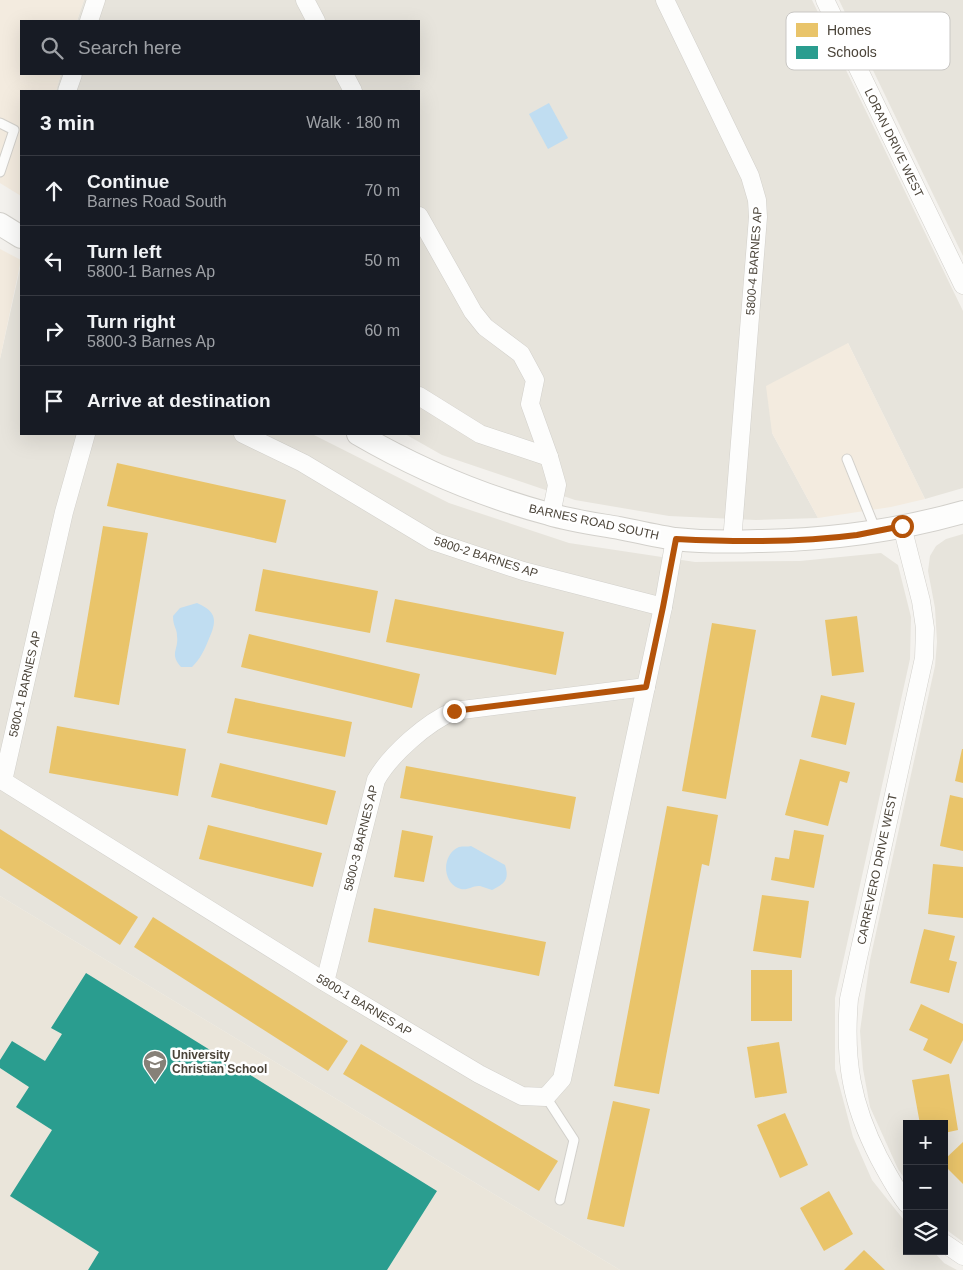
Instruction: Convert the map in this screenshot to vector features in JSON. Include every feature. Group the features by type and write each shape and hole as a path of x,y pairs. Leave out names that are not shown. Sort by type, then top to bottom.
{"street":[{"path":"89,20 96,0"},
{"path":"305,0 315,20"},
{"name":"5800-4 BARNES AP","path":"665,0 750,176 758,200 732,542"},
{"name":"LORAN DRIVE WEST","path":"825,0 831,12"},
{"name":"LORAN DRIVE WEST","path":"859,70 963,285"},
{"path":"67,90 72,75"},
{"path":"345,75 352,90"},
{"path":"420,218 473,312 486,327 521,354 535,380 530,404 549,456 557,485 551,515"},
{"path":"0,224 20,235"},
{"path":"420,397 480,434 549,456"},
{"name":"5800-1 BARNES AP","path":"86,435 64,512 2,781 325,982 479,1074 522,1096 546,1097"},
{"name":"5800-2 BARNES AP","path":"245,435 303,464 433,541 523,571 663,607"},
{"name":"BARNES ROAD SOUTH","path":"360,435 425,470 504,501 551,515 676,539 732,542 795,540 876,531 963,512"},
{"name":"CARREVERO DRIVE WEST","path":"902,526 921,600 925,628 924,658 849,999 846,1032 849,1072 857,1106 869,1139 903,1198"},
{"path":"546,1097 562,1079 676,539"},
{"name":"5800-3 BARNES AP","path":"325,982 376,780 383,768 404,747 428,725 454,711 646,687"},
{"path":"948,1246 963,1256"}],"lane":[{"path":"0,123 14,130 0,172"},
{"path":"847,459 876,531"},
{"path":"546,1097 574,1140 560,1200"}],"shaded area":[{"path":"0,0 84,0 77,20 20,20 20,75 61,75 56,90 20,90 20,195 0,183"},
{"path":"84,0 812,0 818,12 786,12 786,70 846,70 963,311 963,488 925,499 848,343 772,433 818,518 756,520 669,516 575,500 442,455 407,435 420,435 420,90 56,90 61,75 420,75 420,20 77,20"},
{"path":"839,0 963,0 963,256 873,70 950,70 950,12 845,12"},
{"path":"0,249 20,259 20,265 0,359"},
{"path":"20,269 20,435 314,435 449,503 569,543 695,562 800,561 881,553 898,565 911,617 910,659 835,998 835,1069 853,1137 872,1180 903,1219 903,1255 937,1255 944,1263 957,1270 620,1270 0,896 0,359"},
{"path":"848,343 925,499 891,507 818,518 772,433 766,386"},
{"path":"963,534 963,1242 948,1231 948,1120 903,1120 903,1176 870,1107 863,1069 860,1031 870,960 935,666 937,642 935,608 928,571 930,556 936,546 946,539"},
{"name":"University Christian School","path":"0,896 620,1270 0,1270"}],"water":[{"path":"549,103 568,138 548,149 529,114"},
{"path":"197,603 204,606 212,614 214,618 213,628 200,658 192,667 181,667 175,655 177,633 173,616 180,608"},
{"path":"471,846 505,865 507,874 505,881 500,886 492,890 480,886 461,889 453,885 449,880 446,868 449,855 459,847"}],"building: Homes":[{"path":"117,463 286,500 276,543 107,506"},
{"path":"103,526 148,533 119,705 74,697"},
{"path":"263,569 378,591 370,633 255,611"},
{"path":"395,599 564,632 556,675 386,642"},
{"path":"857,616 864,672 832,676 825,620"},
{"path":"712,623 756,630 726,799 682,791"},
{"path":"249,634 420,674 412,708 241,667"},
{"path":"821,695 855,703 846,745 811,737"},
{"path":"235,698 352,722 345,757 227,733"},
{"path":"57,726 186,749 178,796 49,773"},
{"path":"963,749 963,783 955,781"},
{"path":"800,759 850,772 847,783 840,781 828,826 785,815"},
{"path":"220,763 336,791 327,825 211,797"},
{"path":"406,766 576,797 570,829 400,798"},
{"path":"950,795 963,798 963,851 940,846"},
{"path":"667,806 718,815 709,866 702,864 659,1094 614,1086"},
{"path":"208,825 322,853 313,887 199,859"},
{"path":"0,829 138,917 120,945 0,868"},
{"path":"402,830 433,836 424,882 394,877"},
{"path":"794,830 824,835 814,888 771,880 775,857 789,859"},
{"path":"933,864 963,867 963,918 928,914"},
{"path":"762,895 809,901 801,958 753,951"},
{"path":"374,908 546,942 539,976 368,942"},
{"path":"153,917 348,1041 328,1071 134,947"},
{"path":"924,929 955,936 949,960 957,962 949,993 910,983"},
{"path":"751,970 792,970 792,1021 751,1021"},
{"path":"921,1004 963,1024 963,1040 951,1064 923,1050 928,1039 909,1030"},
{"path":"779,1042 787,1093 755,1098 747,1047"},
{"path":"361,1044 558,1161 539,1191 343,1074"},
{"path":"949,1074 958,1130 948,1132 948,1120 919,1120 912,1080"},
{"path":"613,1101 650,1109 624,1227 587,1219"},
{"path":"785,1113 808,1165 780,1178 757,1125"},
{"path":"963,1142 963,1184 948,1169 948,1156"},
{"path":"829,1191 853,1234 824,1251 800,1208"},
{"path":"864,1250 885,1270 844,1270"}],"building: Schools":[{"name":"University Christian School","path":"86,973 437,1191 387,1270 88,1270 99,1252 10,1196 52,1130 16,1107 29,1087 0,1068 0,1060 12,1041 45,1061 62,1034 51,1028"}],"place":[{"name":"University Christian School","path":"155,1083"}],"route":[{"path":"454,711 646,687 676,539 732,542 795,540 857,534 902,526"}]}
